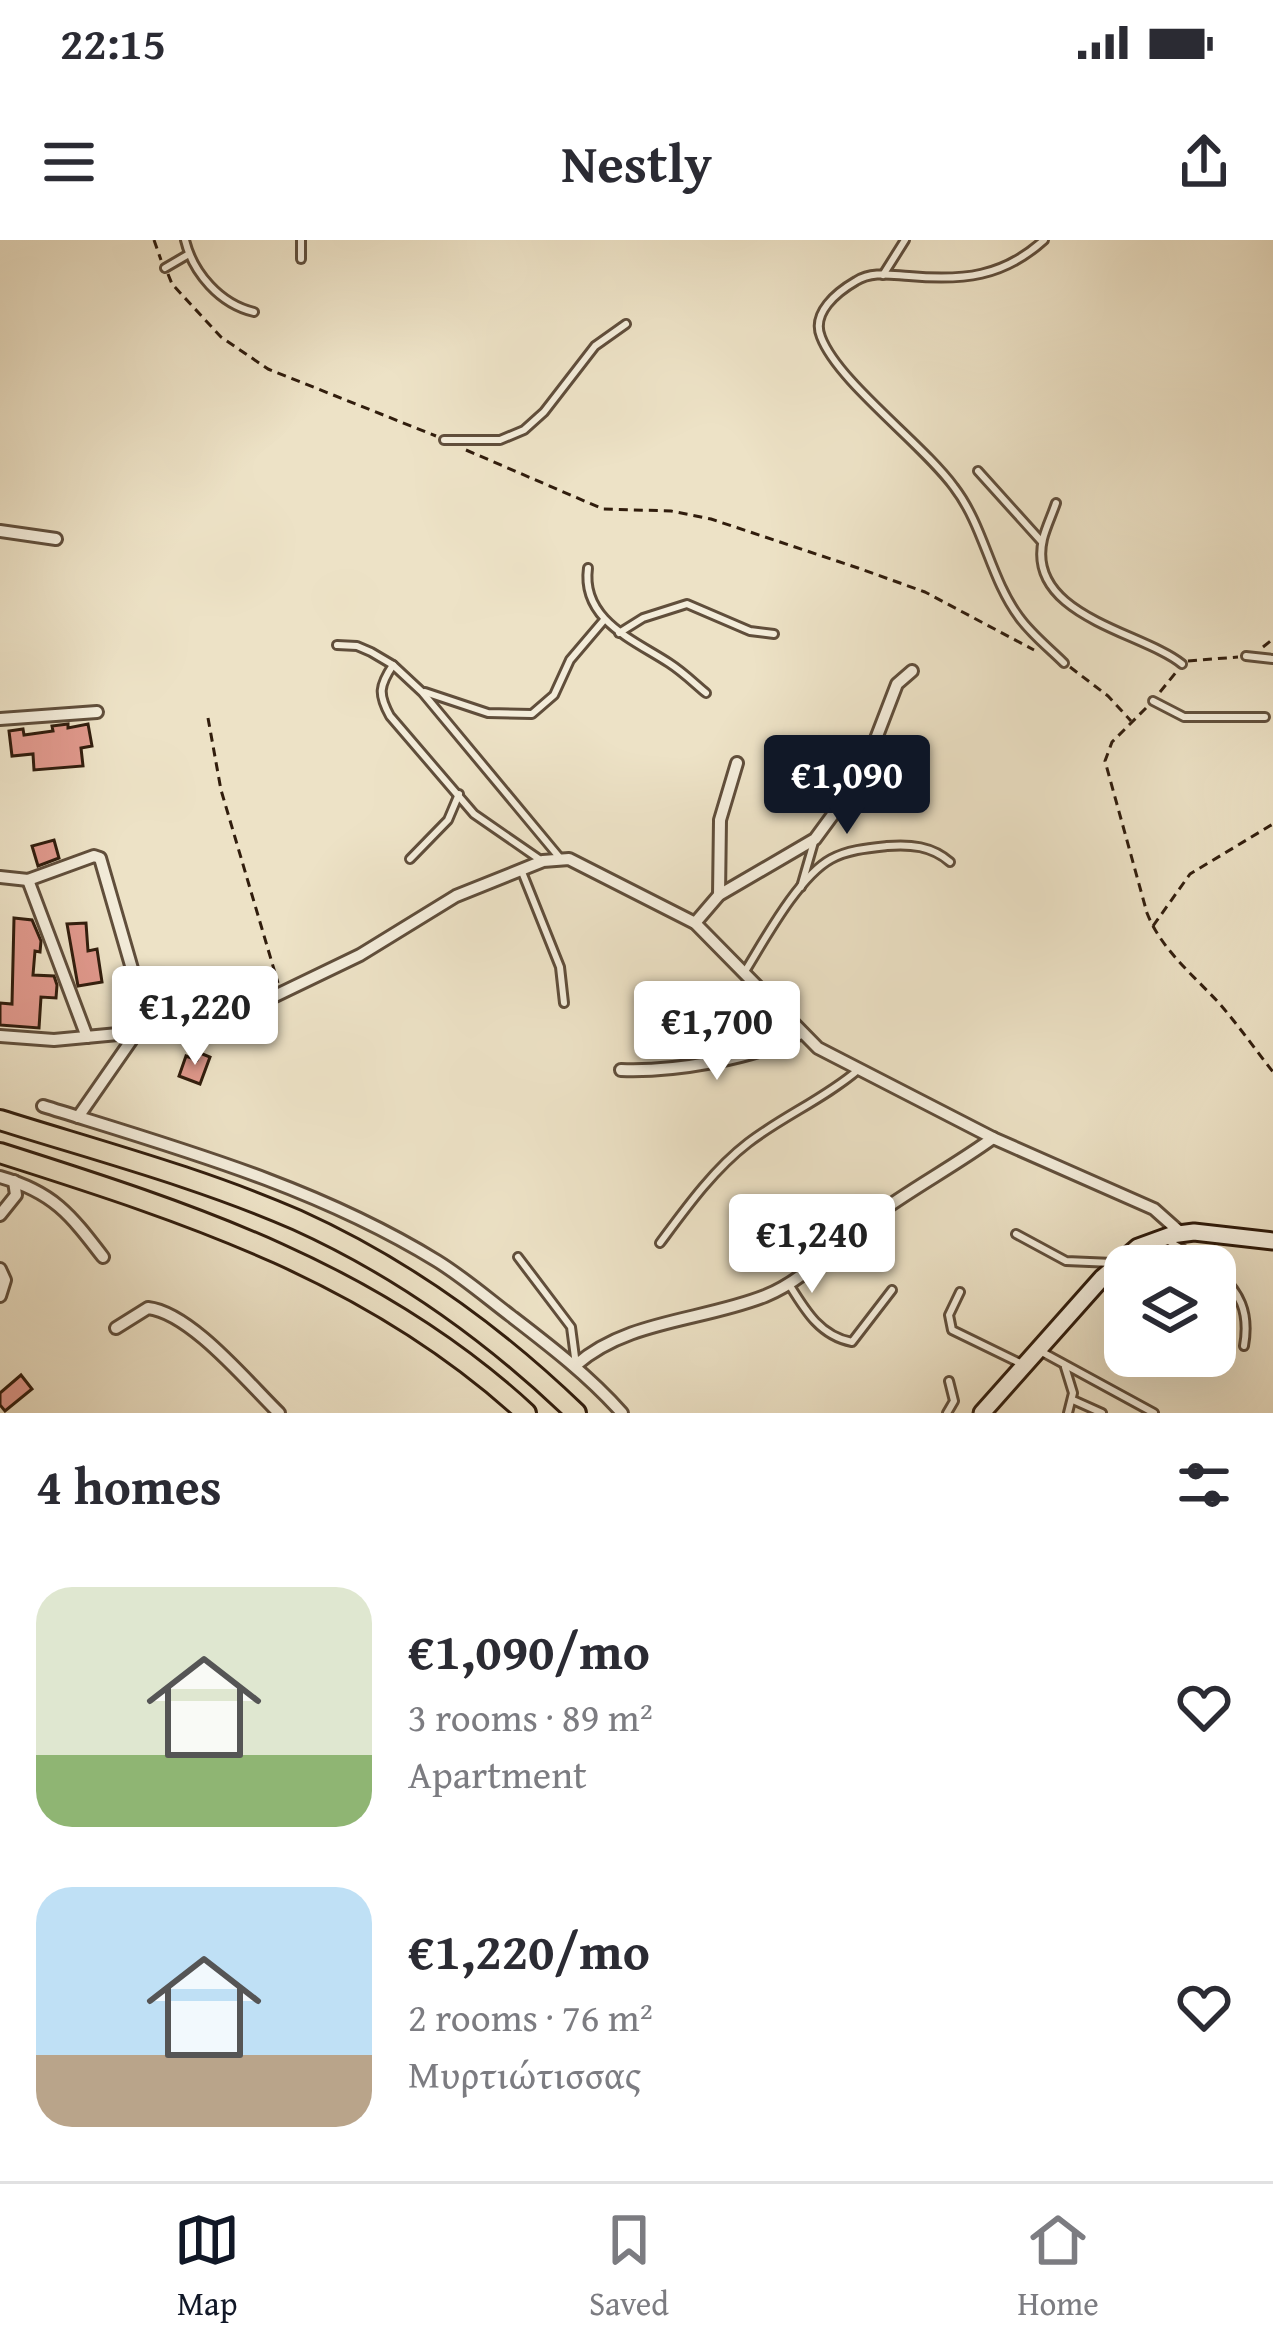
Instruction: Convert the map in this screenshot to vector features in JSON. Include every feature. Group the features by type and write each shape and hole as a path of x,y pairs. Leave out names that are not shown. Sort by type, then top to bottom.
{"main road":[{"path":"0,1120 218,1189 299,1221 387,1267 441,1302 512,1355 576,1413"},
{"path":"0,1153 168,1207 278,1250 421,1331 526,1413"}],"street":[{"path":"0,531 56,538"},
{"path":"695,922 719,895 815,839 862,775 897,684 912,671"},
{"path":"0,719 97,712"},
{"path":"719,895 720,820 737,763"},
{"path":"0,877 28,880 94,856 100,858 143,1032"},
{"path":"0,1036 54,1040 143,1032 217,1017 282,996 361,955 445,902 520,868 560,858 695,922 800,1034 858,1070 993,1138 1154,1209 1181,1233"},
{"path":"28,880 87,1036"},
{"path":"79,1117 143,1032"},
{"path":"621,1070 720,1059 800,1034"},
{"path":"43,1106 213,1159 333,1207 440,1263 576,1366 622,1413"},
{"path":"576,1366 596,1348 621,1336 735,1305 789,1284 871,1218 993,1138"},
{"path":"0,1177 39,1190 60,1205 103,1257"},
{"path":"0,1215 16,1195 14,1181"},
{"path":"1143,1245 1181,1233 1273,1240"},
{"path":"0,1269 5,1280 0,1296"},
{"path":"982,1413 1104,1277"},
{"path":"116,1328 141,1310 158,1309 212,1347 278,1413"}],"lane":[{"path":"185,240 199,274 233,304 254,312"},
{"path":"301,240 301,259"},
{"path":"883,275 905,240"},
{"path":"1044,240 1021,261 963,279 869,274 831,300 820,314 820,335 854,381 957,489 1019,617 1064,663"},
{"path":"165,268 189,254"},
{"path":"444,440 500,440 524,430 544,412 595,346 626,324"},
{"path":"978,471 1042,542 1050,580 1073,608 1098,625 1168,652 1182,664"},
{"path":"1042,542 1056,503"},
{"path":"588,568 589,589 604,620 706,693"},
{"path":"619,633 643,618 686,604 707,609 750,632 774,634"},
{"path":"422,692 488,713 532,714 554,695 570,660 604,620"},
{"path":"337,645 357,646 393,665 422,692 560,858"},
{"path":"1246,656 1273,659"},
{"path":"393,665 380,685 380,698 390,716 493,830 543,861"},
{"path":"1153,701 1184,717 1265,717"},
{"path":"410,859 448,820 459,794"},
{"path":"801,889 815,839"},
{"path":"744,973 801,889 826,861 864,849 911,845 930,849 950,862"},
{"path":"520,868 560,967 564,1003"},
{"path":"660,1243 743,1146 828,1095 858,1070"},
{"path":"1016,1234 1066,1261 1104,1263"},
{"path":"1162,1238 1174,1245"},
{"path":"518,1257 571,1327 576,1366"},
{"path":"789,1284 816,1323 852,1342 892,1290"},
{"path":"960,1292 949,1315 952,1330 1025,1366"},
{"path":"1236,1292 1247,1327 1244,1346"},
{"path":"1039,1351 1154,1413"},
{"path":"1063,1364 1070,1377 1068,1413"},
{"path":"947,1413 954,1401 949,1382"},
{"path":"1072,1400 1102,1413"}],"path":[{"path":"154,240 172,284 221,337 268,370 603,509 670,511 711,520 902,584 1064,663 1108,696 1131,721"},
{"path":"1273,639 1246,656 1182,664 1112,742 1106,761 1152,928 1224,1008 1273,1072"},
{"path":"208,718 221,790 282,996"},
{"path":"1152,928 1190,874 1273,824"}],"building":[{"path":"68,724 68,728 88,724 92,746 81,748 83,766 34,770 33,754 12,756 9,731 23,729 24,735"},
{"path":"54,840 59,858 38,866 32,846"},
{"path":"14,918 32,920 41,941 33,975 54,976 57,985 56,998 41,997 39,1028 0,1025 0,1003 12,1004"},
{"path":"86,923 88,951 97,949 102,982 78,986 67,924"},
{"path":"200,1053 210,1057 200,1084 179,1076 186,1056 197,1060"},
{"path":"21,1375 32,1389 5,1411 0,1393"}]}
